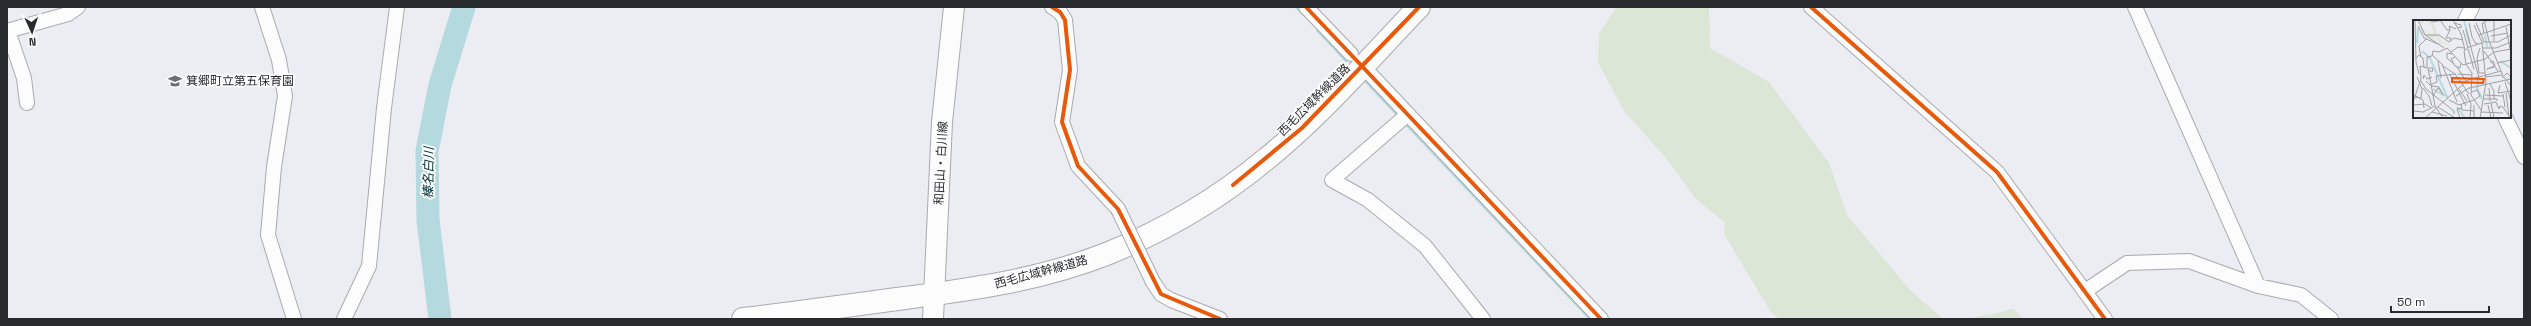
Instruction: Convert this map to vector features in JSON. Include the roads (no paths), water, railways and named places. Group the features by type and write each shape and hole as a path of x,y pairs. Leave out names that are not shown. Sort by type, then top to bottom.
{"main road":[{"name":"西毛広域幹線道路","path":"743,319 936,294 1000,284 1053,271 1108,253 1186,216 1233,185 1290,139 1419,7"}],"street":[{"path":"27,103 24,78 8,31 68,14 78,7"},
{"path":"262,7 282,74 285,96 274,167 268,235 294,319"},
{"path":"344,319 369,266 384,108 398,7"},
{"name":"和田山・白川線","path":"933,319 936,294 942,122 954,7"},
{"path":"1052,7 1060,12 1065,20 1070,70 1062,122 1078,166 1118,209 1153,282 1161,294 1171,300 1220,319"},
{"path":"1306,7 1352,54"},
{"path":"1811,7 1997,172 2105,319"},
{"path":"2135,7 2258,286"},
{"path":"2466,20 2472,7"},
{"path":"1372,76 1601,319"},
{"path":"1408,114 1332,180 1368,200 1425,246 1483,319"},
{"path":"2505,118 2524,157"},
{"path":"2085,291 2127,263 2189,261 2258,286 2301,295 2331,319"}],"waterway":[{"name":"榛名白川","path":"440,319 428,220 427,151 440,85 464,7"},
{"path":"1297,7 1304,14"},
{"path":"1318,30 1346,60"},
{"path":"1367,82 1591,319"}],"place":[{"name":"箕郷町立第五保育園","path":"175,81"}]}
